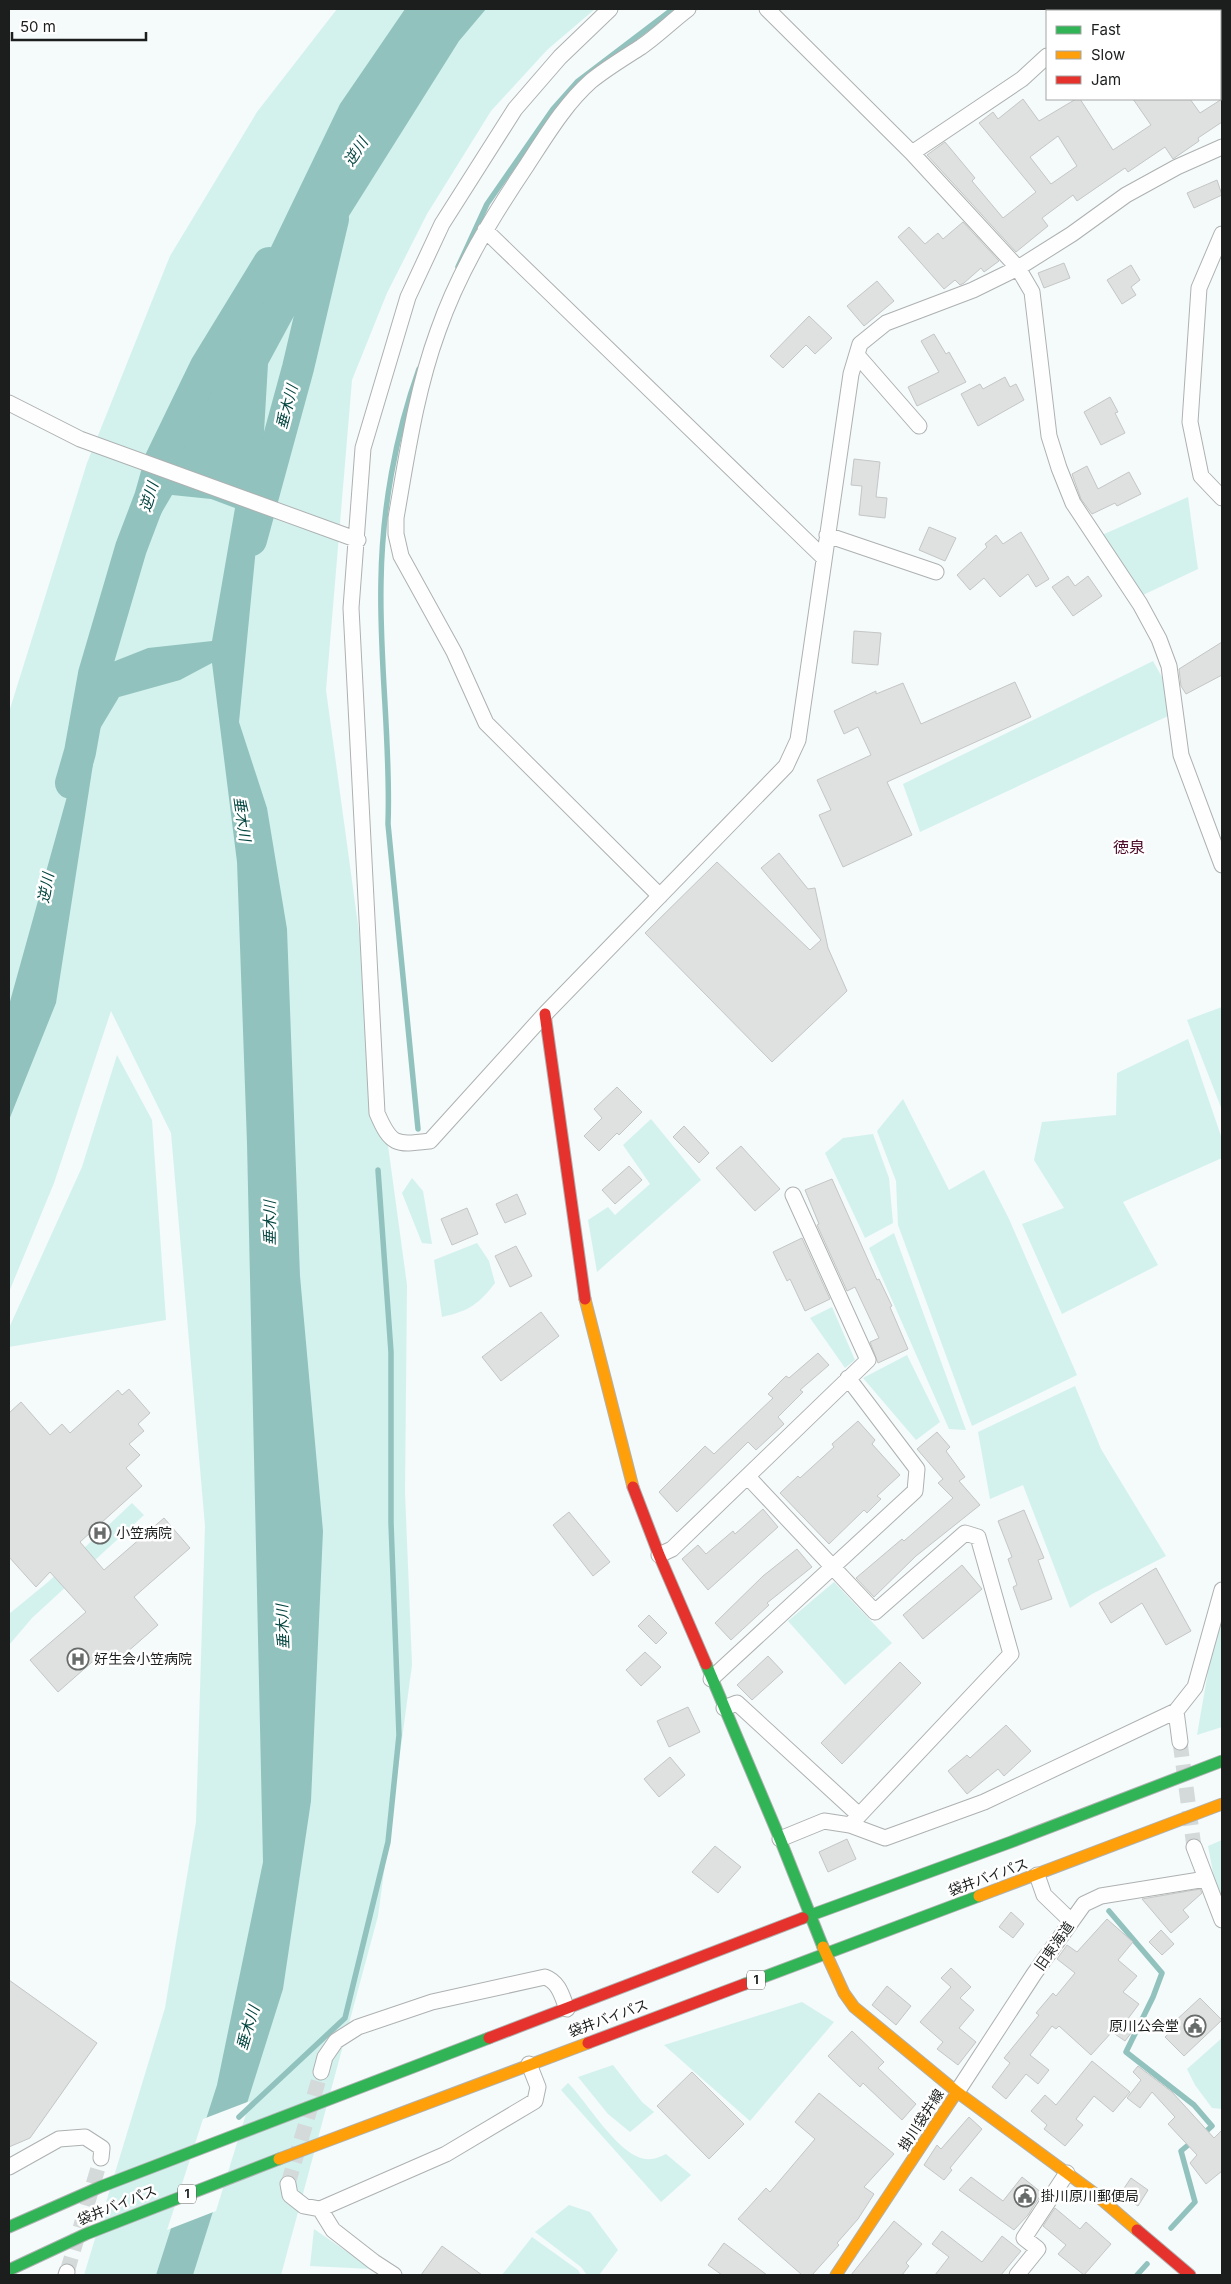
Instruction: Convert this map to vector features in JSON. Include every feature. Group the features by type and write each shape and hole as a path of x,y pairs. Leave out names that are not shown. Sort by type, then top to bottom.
{"main road":[{"name":"掛川袋井線","path":"544,1014 588,1316 631,1482 659,1555 844,1993 854,2007 957,2092 839,2274"},
{"name":"袋井バイパス","path":"9,2228 100,2187 810,1915 1011,1842 1222,1761"},
{"name":"袋井バイパス","path":"9,2270 86,2234 289,2155 1222,1804"},
{"path":"957,2092 1094,2193 1190,2275"}],"street":[{"path":"610,9 560,57 515,109 483,156 442,224 408,297 363,448 353,538 351,608 377,1113 386,1135 404,1144 430,1141 544,1014 786,766 798,740 851,374 860,344 886,323 973,290 1018,268 1072,234 1126,195 1177,167 1222,147"},
{"path":"575,42 623,9"},
{"path":"660,896 486,723 454,652 401,556 396,534 396,518 415,411 438,330 459,278 485,230 558,118 590,82 618,60 642,46 688,9"},
{"path":"767,9 912,153 1018,268 1032,292 1049,436 1059,468 1073,503 1140,604 1159,639 1169,666 1180,755 1222,866"},
{"path":"912,153 1022,79 1046,57"},
{"path":"485,230 824,558"},
{"path":"1222,234 1199,288 1190,422 1201,476 1222,498"},
{"path":"857,355 920,426"},
{"path":"9,403 80,439 353,538"},
{"path":"827,536 936,572"},
{"path":"659,1555 672,1550 868,1360 792,1195"},
{"path":"711,1679 915,1491 917,1469 848,1378"},
{"path":"748,1477 875,1612 965,1533 978,1537 1011,1654 854,1820 824,1821 780,1839"},
{"path":"724,1708 737,1702 854,1820 885,1838 984,1802 1176,1711 1195,1687 1222,1590"},
{"path":"1176,1711 1180,1742"},
{"path":"1194,1847 1222,1920"},
{"path":"1036,1875 1044,1895 1071,1921"},
{"name":"旧東海道","path":"957,2092 991,2038 1084,1904 1101,1896 1206,1879"},
{"path":"321,2072 325,2056 336,2041 358,2027 432,2002 545,1977 553,1980 556,1984 567,2009"},
{"path":"288,2184 290,2195 304,2206 320,2209 446,2154 535,2101 538,2087 529,2064"},
{"path":"9,2167 59,2139 85,2136 102,2148 101,2158"},
{"path":"1017,2275 1038,2248 1024,2238 1067,2173"},
{"path":"320,2209 334,2230 374,2262 394,2275"}],"shaded area":[{"path":"337,9 595,9 547,50 491,111 427,214 387,293 352,380 326,690 407,1285 405,1492 412,1665 378,1916 281,2275 84,2275 165,2008 196,1822 205,1526 171,1133 111,1011 54,1183 9,1292 9,712 87,463 170,256 257,112"},
{"path":"1188,497 1198,569 1143,595 1102,535"},
{"path":"1153,661 1163,679 1168,716 920,832 903,784"},
{"path":"1222,1007 1222,1110 1187,1020"},
{"path":"1188,1039 1222,1139 1222,1158 1123,1202 1158,1265 1062,1314 1022,1224 1064,1208 1034,1160 1042,1122 1116,1115 1117,1073"},
{"path":"117,1055 152,1120 166,1320 9,1347 9,1328 82,1167"},
{"path":"903,1099 949,1190 984,1170 1009,1219 1077,1375 972,1426 898,1225 896,1181 877,1131"},
{"path":"651,1119 701,1180 597,1272 588,1220 608,1207 615,1215 650,1184 623,1145"},
{"path":"873,1134 889,1178 893,1223 865,1238 825,1153 843,1138"},
{"path":"412,1178 423,1191 432,1244 422,1243 402,1193"},
{"path":"894,1233 966,1430 949,1429 869,1248"},
{"path":"477,1243 489,1261 495,1283 473,1306 442,1317 434,1260"},
{"path":"832,1307 855,1360 845,1368 810,1318"},
{"path":"907,1355 940,1422 916,1440 863,1378"},
{"path":"1075,1386 1101,1449 1166,1556 1092,1594 1070,1608 1023,1485 990,1499 978,1432"},
{"path":"132,1503 144,1515 32,1618 9,1645 9,1614 48,1582"},
{"path":"834,1582 892,1643 845,1685 788,1621"},
{"path":"1222,1588 1222,1727 1197,1735 1221,1597"},
{"path":"1222,1840 1222,1919 1208,1846"},
{"path":"802,2002 834,2022 750,2121 664,2045"},
{"path":"1222,2038 1222,2109 1212,2108 1195,2085 1187,2069"},
{"path":"613,2065 642,2102 654,2112 630,2132 608,2114 578,2077"},
{"path":"568,2083 606,2129 628,2151 640,2158 651,2159 666,2154 691,2175 661,2202 561,2090"},
{"path":"569,2205 590,2212 618,2250 599,2275 587,2275 581,2267 535,2232"},
{"path":"314,2229 372,2269 310,2266"},
{"path":"532,2237 578,2270 581,2275 502,2275"}],"water":[{"path":"405,9 486,9 459,41 342,227 268,364 259,517 239,722 267,808 287,929 300,1276 323,1531 311,1801 283,1989 193,2275 156,2275 217,2085 263,1862 247,1143 237,862 212,663 180,680 119,697 98,732 56,1003 9,1120 9,1005 150,498 340,104","holes":["172,495 211,499 235,508 212,641 148,648 110,663 152,529"]}],"pier":[{"path":"250,2101 216,2211 167,2230 203,2119"}],"building":[{"path":"1023,99 1039,121 1074,100 1081,100 1113,150 1151,125 1134,100 1191,100 1200,113 1222,99 1222,122 1198,138 1199,141 1173,159 1165,147 1128,172 1125,168 1077,201 1073,195 1042,218 1048,226 1016,252 927,155 945,142 975,178 972,181 1003,218 1036,192 979,123 993,112 998,119","holes":["1058,136 1077,166 1051,184 1030,157"]},
{"path":"1217,180 1222,195 1194,208 1187,193"},
{"path":"963,222 999,261 984,272 981,268 964,283 960,285 955,280 944,289 898,237 909,227 925,244 938,233 943,239"},
{"path":"1064,263 1070,278 1044,288 1038,273"},
{"path":"1131,265 1140,280 1131,287 1136,295 1122,304 1107,280"},
{"path":"877,281 894,301 864,326 847,306"},
{"path":"809,316 832,338 815,354 806,345 783,368 770,356"},
{"path":"934,334 946,354 949,352 966,382 917,406 908,387 939,372 921,341"},
{"path":"1005,377 1010,387 1016,384 1024,400 978,426 961,394 980,384 983,389"},
{"path":"1110,397 1118,412 1115,413 1125,433 1101,445 1084,412"},
{"path":"854,459 880,462 876,497 887,498 885,518 859,515 862,486 851,485"},
{"path":"1087,466 1098,489 1129,472 1141,494 1117,506 1115,503 1092,514 1081,499 1072,474"},
{"path":"929,527 956,538 945,561 919,550"},
{"path":"1021,532 1049,579 1036,587 1028,574 1000,597 984,578 970,590 957,575 987,547 985,544 996,535 1003,544"},
{"path":"1068,576 1075,586 1088,576 1102,596 1073,616 1052,587"},
{"path":"854,631 881,633 878,665 852,663"},
{"path":"1222,642 1222,675 1186,694 1181,686 1179,669"},
{"path":"1015,682 1031,717 887,782 912,835 843,867 819,815 831,810 817,780 871,755 858,727 844,734 834,711 876,691 876,694 903,683 921,724"},
{"path":"779,853 808,889 815,888 828,948 847,991 772,1062 645,933 717,862 810,950 821,940 761,868"},
{"path":"617,1087 642,1112 619,1135 617,1133 599,1151 584,1136 602,1118 594,1109"},
{"path":"684,1126 709,1153 699,1163 673,1137"},
{"path":"741,1146 780,1189 755,1211 716,1168"},
{"path":"629,1166 642,1180 615,1204 602,1190"},
{"path":"832,1179 877,1280 879,1279 892,1306 890,1307 908,1349 878,1363 870,1342 879,1338 855,1287 847,1291 817,1225 819,1224 805,1190"},
{"path":"517,1194 526,1214 505,1223 496,1204"},
{"path":"467,1208 478,1234 452,1245 441,1219"},
{"path":"802,1238 830,1299 805,1311 790,1279 787,1281 773,1252"},
{"path":"516,1246 532,1276 510,1287 495,1256"},
{"path":"541,1312 559,1336 501,1381 482,1357"},
{"path":"818,1353 829,1365 800,1390 803,1392 778,1417 784,1424 756,1450 748,1442 677,1512 659,1492 705,1446 714,1454 773,1398 768,1394 786,1376 789,1378"},
{"path":"129,1389 150,1413 138,1424 144,1431 129,1444 140,1455 126,1468 142,1486 80,1542 104,1570 164,1518 190,1548 134,1597 158,1625 110,1667 100,1655 58,1692 30,1660 86,1612 50,1572 36,1587 9,1557 9,1413 21,1402 50,1435 62,1424 70,1433 118,1390 122,1395"},
{"path":"858,1421 875,1440 872,1444 900,1475 877,1496 881,1499 867,1513 864,1510 829,1544 780,1493 798,1476 800,1478 834,1447 832,1444"},
{"path":"937,1432 950,1447 946,1451 965,1477 959,1481 980,1505 916,1556 874,1597 856,1578 902,1539 904,1541 953,1498 938,1483 943,1479 917,1449"},
{"path":"763,1509 778,1527 708,1590 682,1559 698,1545 706,1554 733,1531 735,1534"},
{"path":"1024,1510 1044,1558 1038,1560 1052,1599 1021,1610 1013,1587 1017,1585 1008,1559 1012,1557 998,1521"},
{"path":"569,1512 610,1562 593,1576 553,1525"},
{"path":"797,1549 812,1567 767,1603 769,1605 731,1640 715,1623 763,1576"},
{"path":"962,1565 982,1589 923,1639 903,1615"},
{"path":"1156,1568 1191,1631 1166,1645 1142,1603 1111,1623 1099,1603"},
{"path":"649,1615 667,1633 656,1644 638,1626"},
{"path":"645,1652 661,1667 641,1686 626,1670"},
{"path":"768,1656 783,1672 752,1700 737,1685"},
{"path":"900,1662 921,1683 842,1764 821,1743"},
{"path":"688,1707 700,1732 669,1747 657,1721"},
{"path":"1006,1725 1031,1751 1004,1776 998,1769 967,1794 948,1771 967,1755 970,1758"},
{"path":"670,1757 685,1775 659,1797 644,1779"},
{"path":"847,1839 856,1859 828,1872 819,1852"},
{"path":"715,1846 741,1867 718,1893 692,1872"},
{"path":"1200,1889 1202,1893 1183,1910 1189,1917 1171,1933 1142,1899"},
{"path":"1011,1912 1024,1924 1013,1938 999,1927"},
{"path":"1107,1919 1133,1942 1118,1960 1137,1976 1123,1992 1139,2004 1127,2020 1135,2028 1125,2041 1112,2032 1091,2055 1059,2026 1056,2029 1052,2026 1030,2055 1049,2070 1038,2084 1026,2074 1006,2099 992,2087 1010,2063 1004,2058 1039,2015 1036,2013 1053,1993 1056,1996 1075,1973 1057,1959 1067,1945 1077,1952"},
{"path":"1161,1930 1174,1944 1162,1955 1149,1942"},
{"path":"951,1968 971,1987 960,1998 974,2010 959,2028 976,2042 958,2065 937,2049 943,2042 920,2022 951,1987 941,1978"},
{"path":"9,1980 97,2043 30,2138 9,2147"},
{"path":"887,1986 911,2006 896,2025 872,2005"},
{"name":"原川公会堂","path":"1200,1998 1222,2020 1184,2056 1165,2037 1175,2028 1172,2024"},
{"path":"852,2031 884,2062 878,2068 916,2104 902,2120 863,2083 860,2087 828,2056"},
{"path":"1092,2061 1130,2092 1113,2112 1094,2096 1076,2119 1083,2125 1065,2146 1044,2129 1047,2125 1031,2111 1045,2095 1056,2105"},
{"path":"1138,2066 1172,2092 1214,2138 1222,2130 1222,2171 1206,2184 1190,2163 1197,2155 1168,2124 1175,2117 1152,2092 1140,2108 1127,2098 1141,2080 1133,2072"},
{"path":"692,2072 744,2124 709,2159 657,2106"},
{"path":"819,2093 894,2154 864,2187 874,2194 858,2219 837,2243 839,2245 812,2275 802,2275 738,2219 766,2188 770,2192 815,2139 795,2122"},
{"path":"969,2117 982,2129 950,2168 952,2170 944,2180 924,2165 937,2145 941,2149"},
{"path":"971,2177 1003,2201 1022,2177 1042,2193 1028,2215 1014,2230 959,2190"},
{"path":"1131,2178 1148,2190 1138,2206 1120,2194"},
{"path":"1055,2208 1080,2229 1086,2222 1111,2244 1084,2275 1058,2254 1066,2245 1043,2226"},
{"path":"894,2221 922,2244 906,2263 909,2266 902,2275 851,2275"},
{"path":"942,2231 982,2262 1002,2236 1021,2251 1001,2275 935,2275 949,2257 932,2244"},
{"path":"724,2243 767,2275 722,2275 708,2265"},
{"path":"442,2246 482,2275 421,2275"}],"waterway":[{"path":"458,267 487,204 553,109 577,82 673,9"},
{"name":"垂木川","path":"251,540 298,368 333,219"},
{"name":"逆川","path":"71,783 80,752 94,674 131,548 150,498 161,459 206,366 269,263"},
{"path":"418,1129 388,824 388,763 381,581 384,528 391,474 403,421 419,369"},
{"path":"239,2117 345,2018 388,1842 399,1735 391,1523 391,1352 378,1170"},
{"path":"1109,1911 1162,1973 1153,1997 1126,2052 1194,2105 1212,2126 1203,2134"},
{"path":"1171,2228 1195,2202 1181,2151 1193,2141"},
{"path":"1137,2275 1147,2264"}],"tunnel":[{"path":"1180,1742 1194,1847"},
{"path":"288,2184 321,2072"},
{"path":"67,2272 101,2158"}],"traffic: fast":[{"path":"706,1664 780,1839 823,1947"},
{"path":"803,1918 1011,1842 1222,1761"},
{"path":"745,1984 979,1896"},
{"path":"9,2227 100,2187 489,2038"},
{"path":"9,2270 86,2234 279,2159"}],"traffic: slow":[{"path":"585,1299 633,1487"},
{"path":"979,1896 1222,1804"},
{"path":"823,1947 844,1993 854,2007 957,2092 1094,2193 1137,2230"},
{"path":"279,2159 588,2043"},
{"path":"836,2275 957,2092"}],"traffic: jam":[{"path":"545,1014 585,1299"},
{"path":"633,1487 659,1555 706,1664"},
{"path":"489,2038 803,1918"},
{"path":"588,2043 745,1984"},
{"path":"1137,2230 1190,2275"}],"place":[{"name":"小笠病院","path":"100,1533"},
{"name":"好生会小笠病院","path":"78,1659"},
{"name":"原川公会堂","path":"1195,2026"},
{"name":"掛川原川郵便局","path":"1025,2196"}],"district":[{"name":"徳泉","path":"1129,847"}]}
